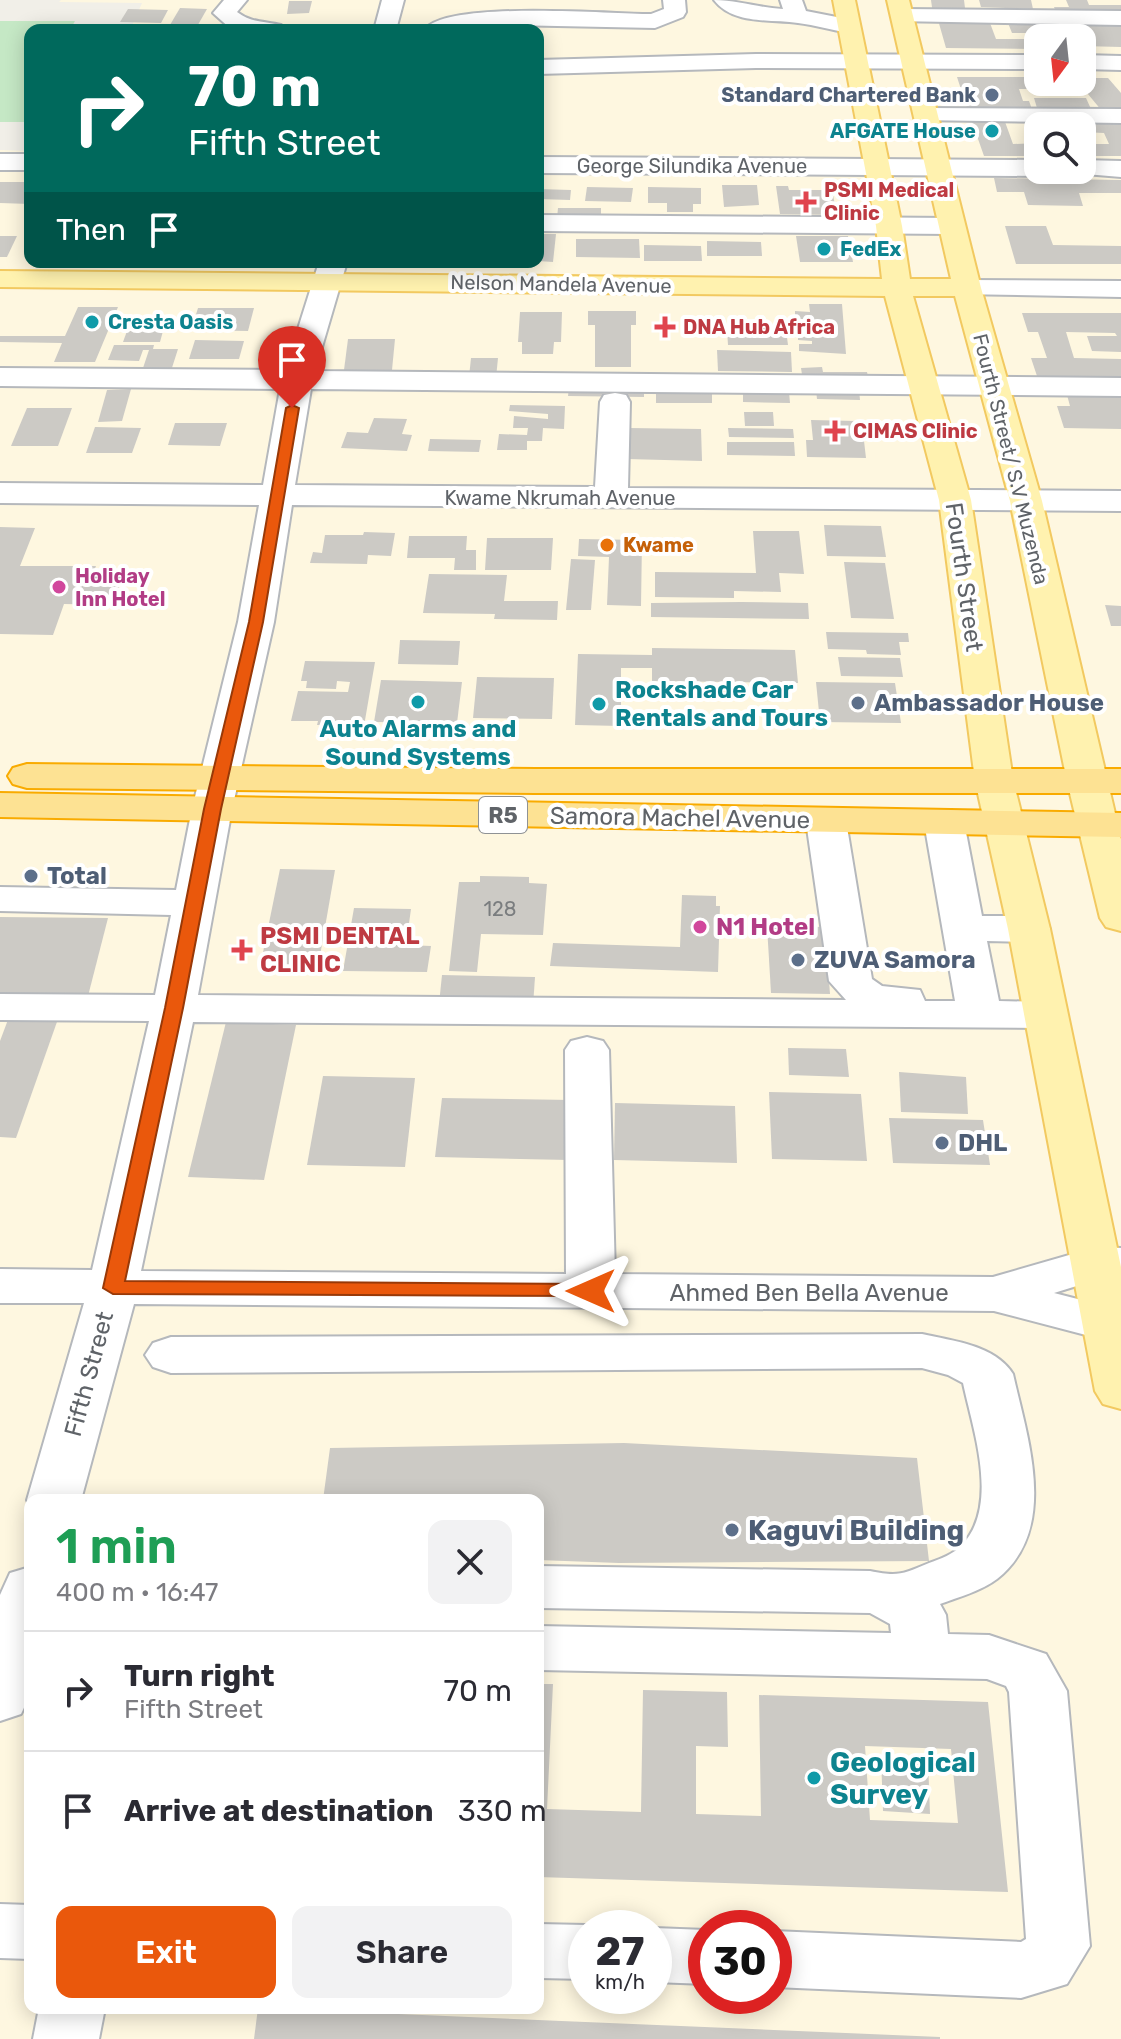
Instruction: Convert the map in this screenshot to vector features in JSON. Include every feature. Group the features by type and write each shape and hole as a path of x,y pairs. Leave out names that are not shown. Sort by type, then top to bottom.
{"highway":[{"name":"Samora Machel Avenue","path":"0,775 216,793 826,821 1109,824"},
{"name":"Samora Machel Avenue","path":"0,805 536,781 1103,781"}],"main road":[{"name":"Fourth Street/ S.V Muzenda","path":"900,8 967,288 1103,781 1121,918"},
{"name":"Fourth Street","path":"849,29 889,226 897,288 955,500 994,780 1029,929 1045,1015 1109,1263 1121,1391"},
{"name":"Nelson Mandela Avenue","path":"0,279 331,271 967,288"}],"street":[{"path":"236,0 224,13 239,24"},
{"path":"387,24 393,0"},
{"path":"437,0 433,15 438,24"},
{"path":"447,24 487,9 628,11 655,21 675,12 674,0"},
{"path":"725,0 734,7 761,14 790,6 849,29 912,60 1024,62"},
{"path":"900,8 1121,18"},
{"path":"544,66 849,29"},
{"path":"1096,62 1121,63"},
{"path":"926,115 1121,116"},
{"path":"0,162 24,162"},
{"name":"George Silundika Avenue","path":"544,165 1024,168"},
{"path":"1096,168 1121,169"},
{"path":"544,223 952,226"},
{"name":"Fifth Street","path":"56,1494 113,1288 174,1008 216,793 256,622 297,379 331,271"},
{"name":"Nelson Mandela Avenue","path":"967,288 1121,289"},
{"path":"0,377 1121,387"},
{"path":"611,498 615,402"},
{"name":"Kwame Nkrumah Avenue","path":"0,493 1121,501"},
{"path":"826,821 851,981 859,993 873,998 1045,1015"},
{"path":"944,822 978,1008"},
{"path":"0,899 194,903"},
{"path":"964,928 1029,929"},
{"path":"0,1007 978,1008"},
{"path":"587,1050 591,1291"},
{"name":"Ahmed Ben Bella Avenue","path":"994,1294 1109,1263"},
{"name":"Ahmed Ben Bella Avenue","path":"0,1286 994,1294 1113,1323"},
{"path":"171,1355 922,1351 965,1362 987,1374 1009,1490 1006,1526 979,1563 895,1598"},
{"path":"544,1587 870,1592 895,1598 918,1615 921,1655"},
{"path":"0,1698 16,1620"},
{"path":"544,1648 989,1657 1026,1670 1038,1691 1058,1946 1044,1964 1021,1970 792,1960"},
{"path":"0,1931 24,1932"},
{"path":"544,1951 568,1952"},
{"path":"66,2039 71,2014"}],"shaded area":[{"path":"1121,0 1121,2039 0,2039 0,150 24,151 24,268 544,268 544,24 133,24 142,3 59,2"}],"green space":[{"path":"0,21 75,21 73,24 24,24 24,122 0,122"}],"building":[{"path":"931,0 964,0 966,16 933,15"},
{"path":"979,0 1031,0 1033,9 981,7"},
{"path":"1066,0 1087,0 1089,5 1121,5 1121,13 1056,12 1054,7 1069,7"},
{"path":"289,1 312,1 309,13 287,14"},
{"path":"180,8 207,9 198,24 171,24"},
{"path":"128,9 168,10 161,23 120,22"},
{"path":"938,20 990,23 996,39 1024,39 1024,49 946,48"},
{"path":"1008,23 1039,23 1024,24 1024,33 1012,33"},
{"path":"1096,25 1121,25 1121,47 1096,46"},
{"name":"Standard Chartered Bank","path":"957,77 1024,77 1024,89 1019,89 1023,101 1029,101 1033,112 969,114"},
{"path":"1096,78 1108,78 1121,93 1121,110 1102,111 1090,96 1096,96"},
{"path":"1034,98 1086,98 1091,109 1037,108"},
{"name":"AFGATE House","path":"971,119 1004,119 1013,144 1024,144 1024,156 984,156"},
{"path":"1096,122 1121,122 1121,156 1096,156 1096,144 1109,144 1104,133 1096,133"},
{"path":"994,178 1024,178 1024,184 1096,184 1096,180 1121,180 1121,193 1079,193 1083,206 1028,205 1024,192 997,192"},
{"path":"0,182 24,182 24,204 0,203"},
{"path":"722,185 757,185 759,205 724,207"},
{"name":"PSMI Medical Clinic","path":"776,186 788,186 789,190 832,190 837,215 780,214"},
{"path":"587,187 633,188 631,202 585,201"},
{"path":"648,187 701,188 701,204 693,204 693,212 667,212 667,203 648,203"},
{"path":"544,189 571,190 570,200 544,199"},
{"path":"558,208 601,208 601,218 557,218"},
{"path":"1005,226 1046,226 1053,245 1121,246 1121,264 1016,264"},
{"path":"544,234 556,234 553,262 544,261"},
{"path":"0,236 17,236 7,257 0,257"},
{"name":"FedEx","path":"796,236 848,236 853,262 800,262"},
{"path":"576,239 639,239 640,258 576,257"},
{"path":"707,241 761,242 762,256 707,256"},
{"path":"644,245 701,246 702,261 644,261"},
{"path":"809,304 842,304 846,354 799,351 799,344 812,344 812,341 798,340 798,333 812,333 811,330 796,329 796,322 811,322 811,319 795,319 795,311 810,312"},
{"name":"Cresta Oasis","path":"78,307 118,307 95,362 54,362 62,343 0,342 0,336 65,336"},
{"path":"198,308 254,308 248,331 191,330"},
{"path":"588,311 636,311 636,325 631,325 631,367 595,367 595,325 588,325"},
{"path":"520,312 562,312 561,342 554,342 553,354 522,354 522,342 518,342"},
{"path":"1022,313 1121,313 1121,352 1092,351 1087,336 1117,336 1115,333 1066,332 1074,358 1121,359 1121,379 1038,379 1031,358 1047,358 1038,332 1028,332"},
{"path":"743,326 786,330 788,345 728,345 727,330 743,330"},
{"path":"127,331 163,331 160,342 123,342"},
{"path":"348,339 395,339 392,370 344,370"},
{"path":"195,340 244,341 239,359 189,359"},
{"path":"114,345 154,345 153,349 178,349 170,374 141,374 149,350 143,350 139,361 108,360"},
{"path":"717,350 791,352 792,372 718,371"},
{"path":"471,358 498,358 496,378 469,377"},
{"path":"822,367 823,372 867,372 869,381 803,381 801,368"},
{"path":"569,387 644,388 644,397 568,396"},
{"path":"131,389 122,421 98,422 107,390"},
{"path":"816,390 859,390 860,400 817,399"},
{"path":"743,391 789,392 790,403 743,402"},
{"path":"656,392 712,393 712,403 656,403"},
{"path":"1067,395 1121,396 1121,429 1064,428 1057,406 1070,406"},
{"path":"510,405 565,406 564,429 543,428 542,441 527,441 527,450 497,450 499,434 527,435 528,428 513,428 514,416 548,419 548,414 509,411"},
{"path":"27,408 72,408 58,446 11,446"},
{"path":"744,412 773,412 774,426 745,426"},
{"path":"374,418 407,419 402,434 412,435 407,451 341,448 347,432 368,433"},
{"name":"CIMAS Clinic","path":"811,420 856,421 859,441 864,441 866,458 807,457 806,440 813,440"},
{"path":"175,423 227,423 220,446 168,445"},
{"path":"95,427 141,428 132,453 86,453"},
{"path":"629,428 701,429 702,461 627,459"},
{"path":"728,428 793,429 794,438 729,437"},
{"path":"430,439 481,440 479,452 428,451"},
{"path":"727,442 794,442 795,456 727,455"},
{"path":"824,525 881,526 886,557 827,556"},
{"name":"Holiday Inn Hotel","path":"0,527 35,528 20,566 96,566 94,571 124,571 113,605 64,604 53,635 0,634"},
{"path":"753,531 799,531 804,574 779,573 781,592 734,591 734,598 655,597 655,572 756,573"},
{"path":"364,532 395,533 391,556 368,555 367,564 310,563 313,552 322,553 325,535 363,535"},
{"path":"409,536 467,536 466,550 476,550 476,570 454,570 455,558 407,558"},
{"path":"487,538 553,538 551,570 485,570"},
{"path":"579,539 642,540 641,606 607,605 609,557 578,556"},
{"path":"571,559 595,560 591,610 566,610"},
{"path":"844,562 885,563 894,619 851,618"},
{"path":"429,574 507,575 504,601 558,601 557,620 494,619 495,614 423,613"},
{"path":"651,603 808,603 809,619 651,617"},
{"path":"1105,605 1121,606 1121,626 1111,626"},
{"path":"826,632 908,633 909,642 899,642 901,655 867,654 866,650 828,649"},
{"path":"400,640 460,641 458,665 398,664"},
{"name":"Rockshade Car Rentals and Tours","path":"652,648 795,650 798,683 652,681 652,668 621,668 621,726 575,725 578,654 652,655"},
{"path":"838,657 900,658 903,677 841,676"},
{"path":"305,661 375,662 364,726 291,721 298,691 348,692 350,682 337,681 336,689 306,688 307,681 301,681"},
{"path":"477,677 554,678 552,719 473,718"},
{"name":"Auto Alarms and Sound Systems","path":"381,680 462,682 457,723 374,722"},
{"name":"Ambassador House","path":"816,682 895,683 901,723 820,722"},
{"path":"280,869 335,870 317,973 259,972"},
{"path":"480,876 529,877 529,883 547,884 543,935 481,934 477,972 449,971 459,882 480,882"},
{"path":"682,895 716,896 716,906 720,906 718,972 550,966 553,943 680,947"},
{"path":"354,908 411,909 406,945 431,946 427,972 343,971"},
{"path":"0,917 108,918 87,1000 0,999"},
{"name":"ZUVA Samora","path":"767,926 825,927 830,994 771,993"},
{"path":"442,975 535,977 533,1006 439,1004"},
{"path":"9,1017 58,1019 16,1138 0,1137 0,1041"},
{"path":"226,1022 296,1025 264,1180 188,1177"},
{"path":"788,1048 846,1049 849,1077 789,1075"},
{"path":"899,1072 966,1077 968,1114 901,1112"},
{"path":"323,1076 415,1078 405,1167 307,1165"},
{"path":"769,1092 861,1094 867,1161 772,1159"},
{"path":"442,1098 572,1100 569,1160 435,1157"},
{"path":"615,1103 735,1106 737,1163 614,1160"},
{"name":"DHL","path":"889,1118 983,1120 990,1165 893,1163"},
{"name":"Kaguvi Building","path":"624,1443 917,1458 929,1561 619,1563 544,1560 544,1494 324,1494 330,1448"},
{"name":"Geological Survey","path":"544,1684 553,1684 547,1809 641,1812 643,1690 727,1692 728,1747 696,1746 696,1814 761,1816 759,1695 988,1702 1008,1892 544,1877","holes":["865,1746 951,1749 958,1823 870,1820"]},
{"path":"881,1756 928,1759 930,1814 883,1811"},
{"path":"257,2014 399,2014 940,2037 940,2039 254,2039"}],"place":[{"name":"Standard Chartered Bank","path":"992,95"},
{"name":"AFGATE House","path":"992,131"},
{"name":"PSMI Medical Clinic","path":"806,202"},
{"name":"FedEx","path":"824,249"},
{"name":"Cresta Oasis","path":"92,322"},
{"name":"DNA Hub Africa","path":"665,327"},
{"name":"CIMAS Clinic","path":"835,431"},
{"name":"Kwame","path":"607,545"},
{"name":"Holiday Inn Hotel","path":"59,587"},
{"name":"Auto Alarms and Sound Systems","path":"418,702"},
{"name":"Ambassador House","path":"858,703"},
{"name":"Rockshade Car Rentals and Tours","path":"599,704"},
{"name":"Total","path":"31,876"},
{"name":"N1 Hotel","path":"700,927"},
{"name":"PSMI DENTAL CLINIC","path":"242,950"},
{"name":"ZUVA Samora","path":"798,960"},
{"name":"DHL","path":"942,1143"},
{"name":"Kaguvi Building","path":"732,1530"},
{"name":"Geological Survey","path":"814,1778"}],"route":[{"path":"292,408 256,622 212,809 174,1008 113,1288 591,1291"}]}
